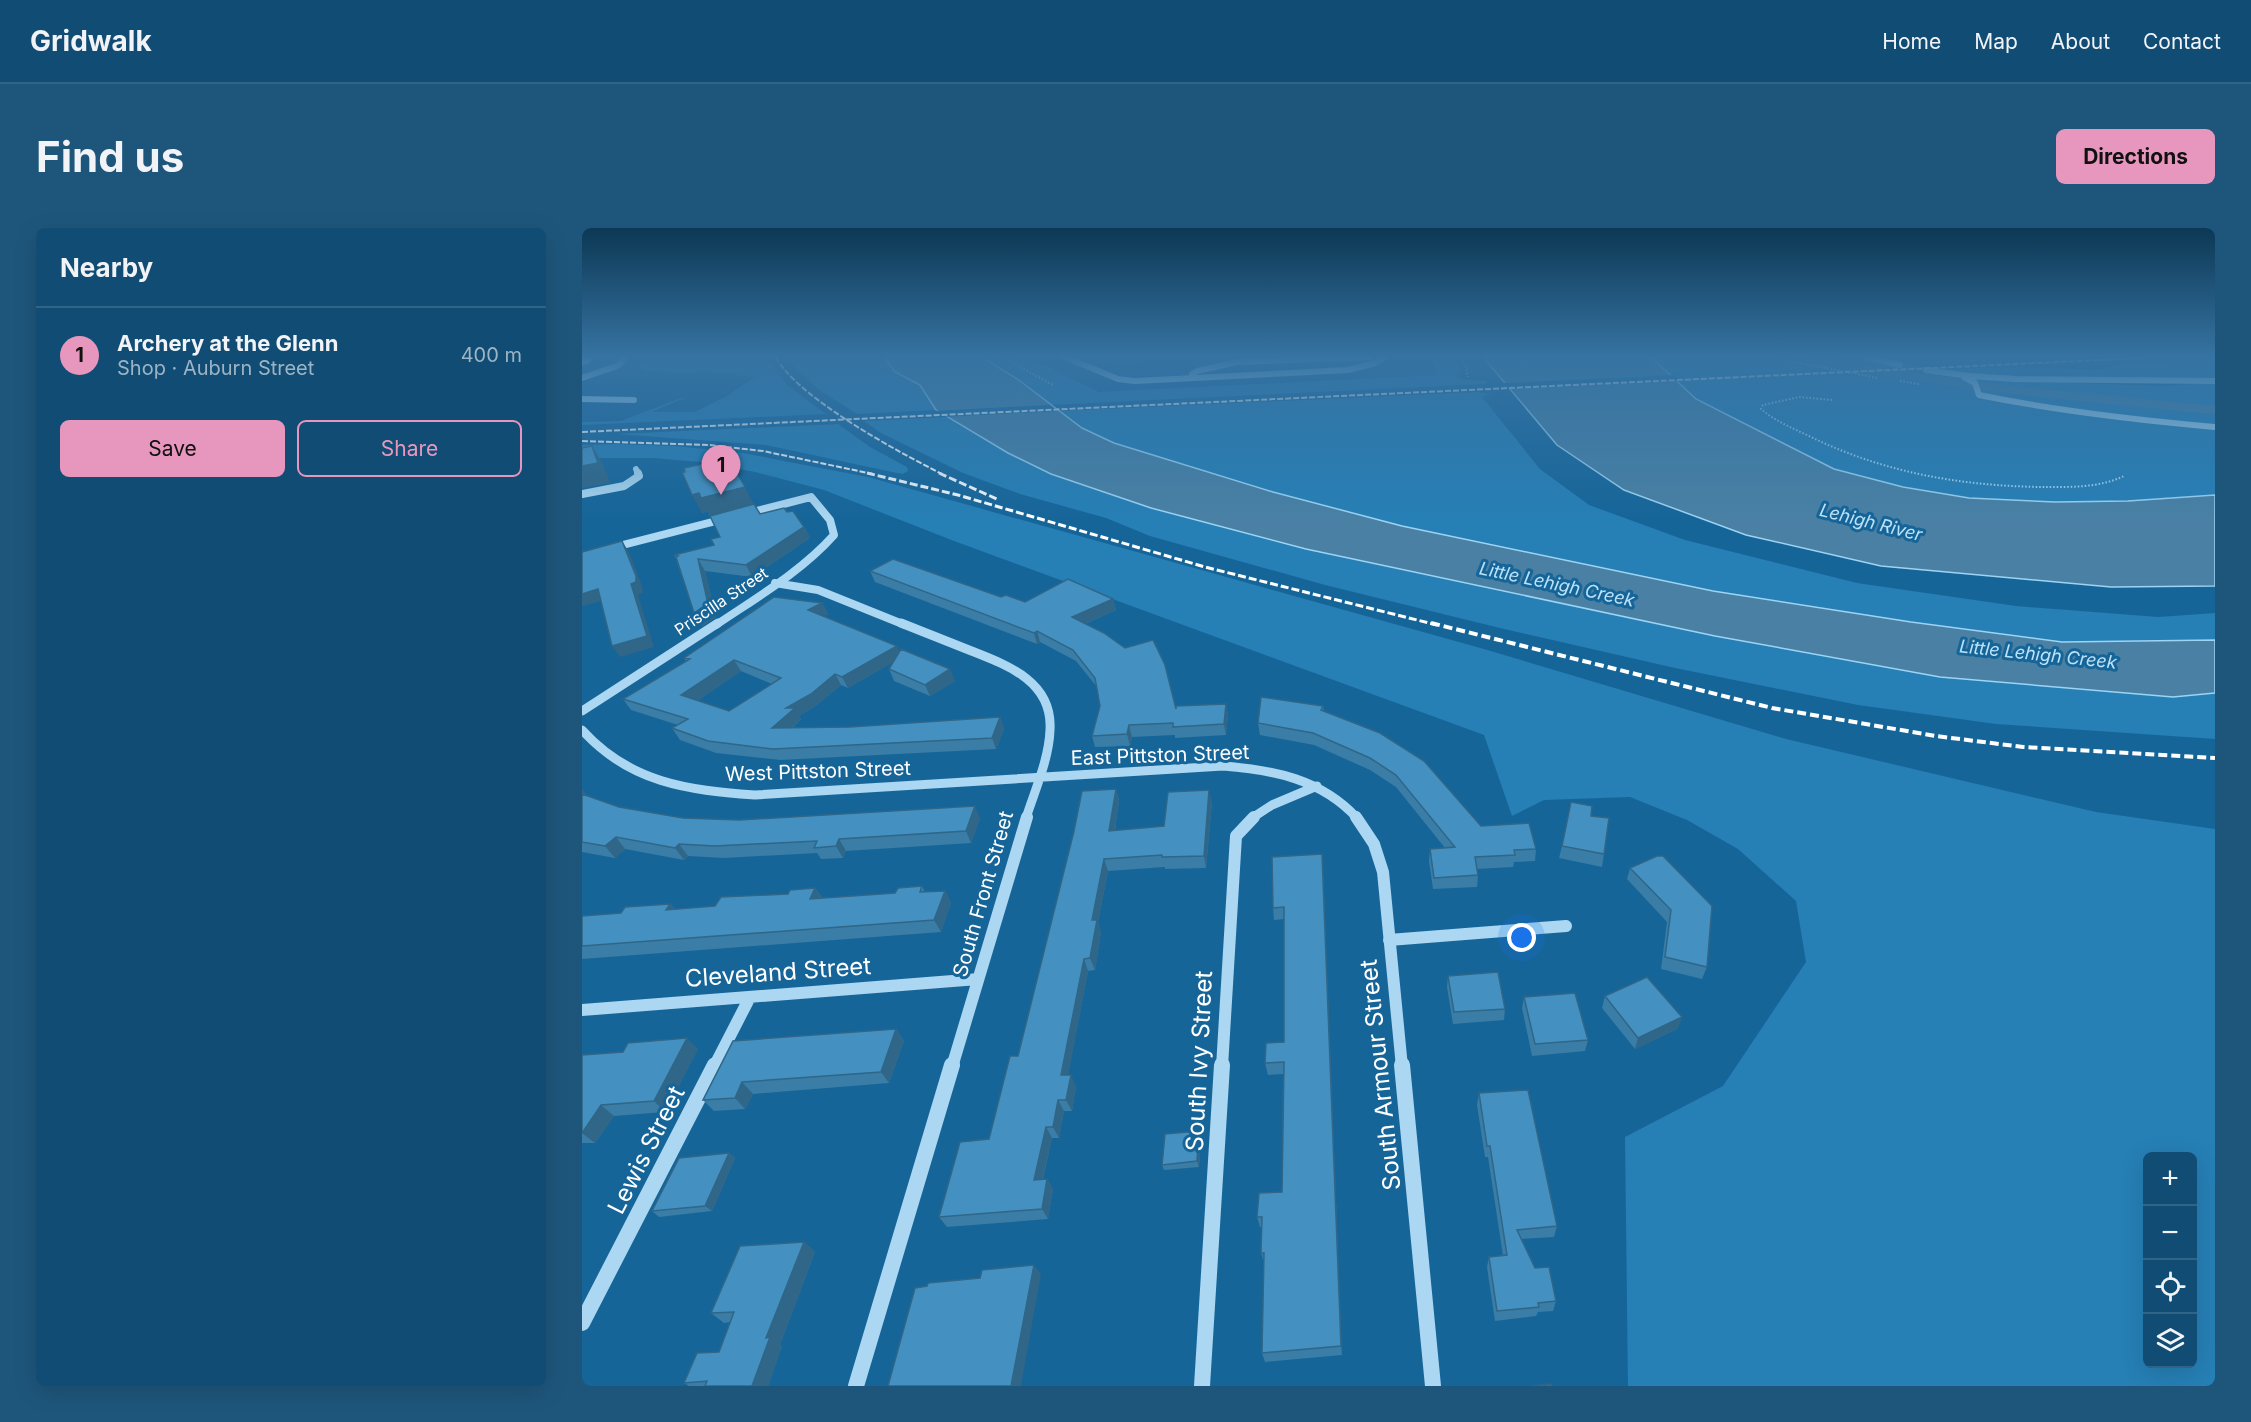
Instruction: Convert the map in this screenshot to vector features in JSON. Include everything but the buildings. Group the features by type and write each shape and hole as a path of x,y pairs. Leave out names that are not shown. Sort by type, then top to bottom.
{"street":[{"path":"2091,411 2138,420 2215,428"},
{"path":"582,494 624,486 639,476 636,469"},
{"name":"Priscilla Street","path":"582,711 608,696 822,550 834,535 834,528 820,506 810,497 604,549"},
{"name":"South Front Street","path":"775,583 818,590 1011,667 1040,689 1049,707 1052,724 1049,743 856,1386"},
{"name":"West Pittston Street","path":"582,730 594,746 609,758 639,774 675,786 719,793 755,795 1038,779"},
{"name":"East Pittston Street","path":"1038,779 1223,766 1275,772 1317,786"},
{"name":"South Armour Street","path":"1317,786 1341,801 1361,821 1373,840 1383,872 1433,1386"},
{"name":"South Ivy Street","path":"1202,1386 1236,836 1243,824 1255,814 1317,786"},
{"path":"1389,940 1566,926"},
{"name":"Cleveland Street","path":"582,1010 978,980"},
{"name":"Lewis Street","path":"582,1323 750,997"}],"path":[{"path":"1763,411 1842,453 1866,462 1935,479 1966,484 2039,487 2110,483 2124,476"}],"shaded area":[{"path":"647,411 822,411 826,414 582,425 582,422 621,421"},
{"path":"852,411 915,411 857,414"},
{"path":"1058,411 1493,411 1540,469 1589,505 1685,540 1857,583 2016,606 2158,617 2215,613 2215,640 2062,642 1911,622 1713,591 1402,526 1273,492 1114,443 1082,428"},
{"path":"1720,411 2215,411 2215,495 2128,501 2055,502 1969,498 1903,487 1834,469"},
{"path":"946,417 1008,453 1051,473 1151,508 1306,549 1715,636 2173,697 2215,693 2215,739 1996,724 1858,705 1675,668 1504,629 1325,585 1150,536 1106,518 1020,494 963,473 881,433 864,421"},
{"path":"838,424 870,447 907,467 908,471 903,474 897,473 766,445 616,434"},
{"path":"582,445 675,446 743,453 868,477 1484,649 1786,739 2096,812 2215,829 2215,1386 1628,1386 1625,1137 1723,1086 1806,962 1796,901 1738,849 1687,820 1630,797 1544,800 1512,816 1484,735 954,541 824,490 755,472 700,462 654,458 582,458"}],"water":[{"name":"Little Lehigh Creek","path":"938,411 1060,411 1082,428 1114,443 1273,492 1402,526 1713,591 1911,622 2062,642 2215,640 2215,693 2173,697 1940,677 1715,636 1306,549 1151,508 1051,474 1008,453"},
{"name":"Lehigh River","path":"1528,411 1720,411 1834,469 1903,487 1969,498 2055,502 2128,501 2215,495 2215,586 2111,587 1881,566 1746,535 1624,490 1557,445"}],"pier":[{"path":"932,411 1057,411 941,417"}],"railway":[{"path":"833,411 846,419"},
{"path":"846,419 1024,411"},
{"path":"582,432 846,419"},
{"path":"846,419 942,474"},
{"path":"582,441 709,445 763,451 873,474"},
{"path":"867,473 958,495 1205,567 1437,625"},
{"path":"939,473 997,499"},
{"path":"1431,623 1772,708 1936,736 2023,747 2215,758"}],"place":[{"name":"Archery at the Glenn","path":"721,495"}]}
